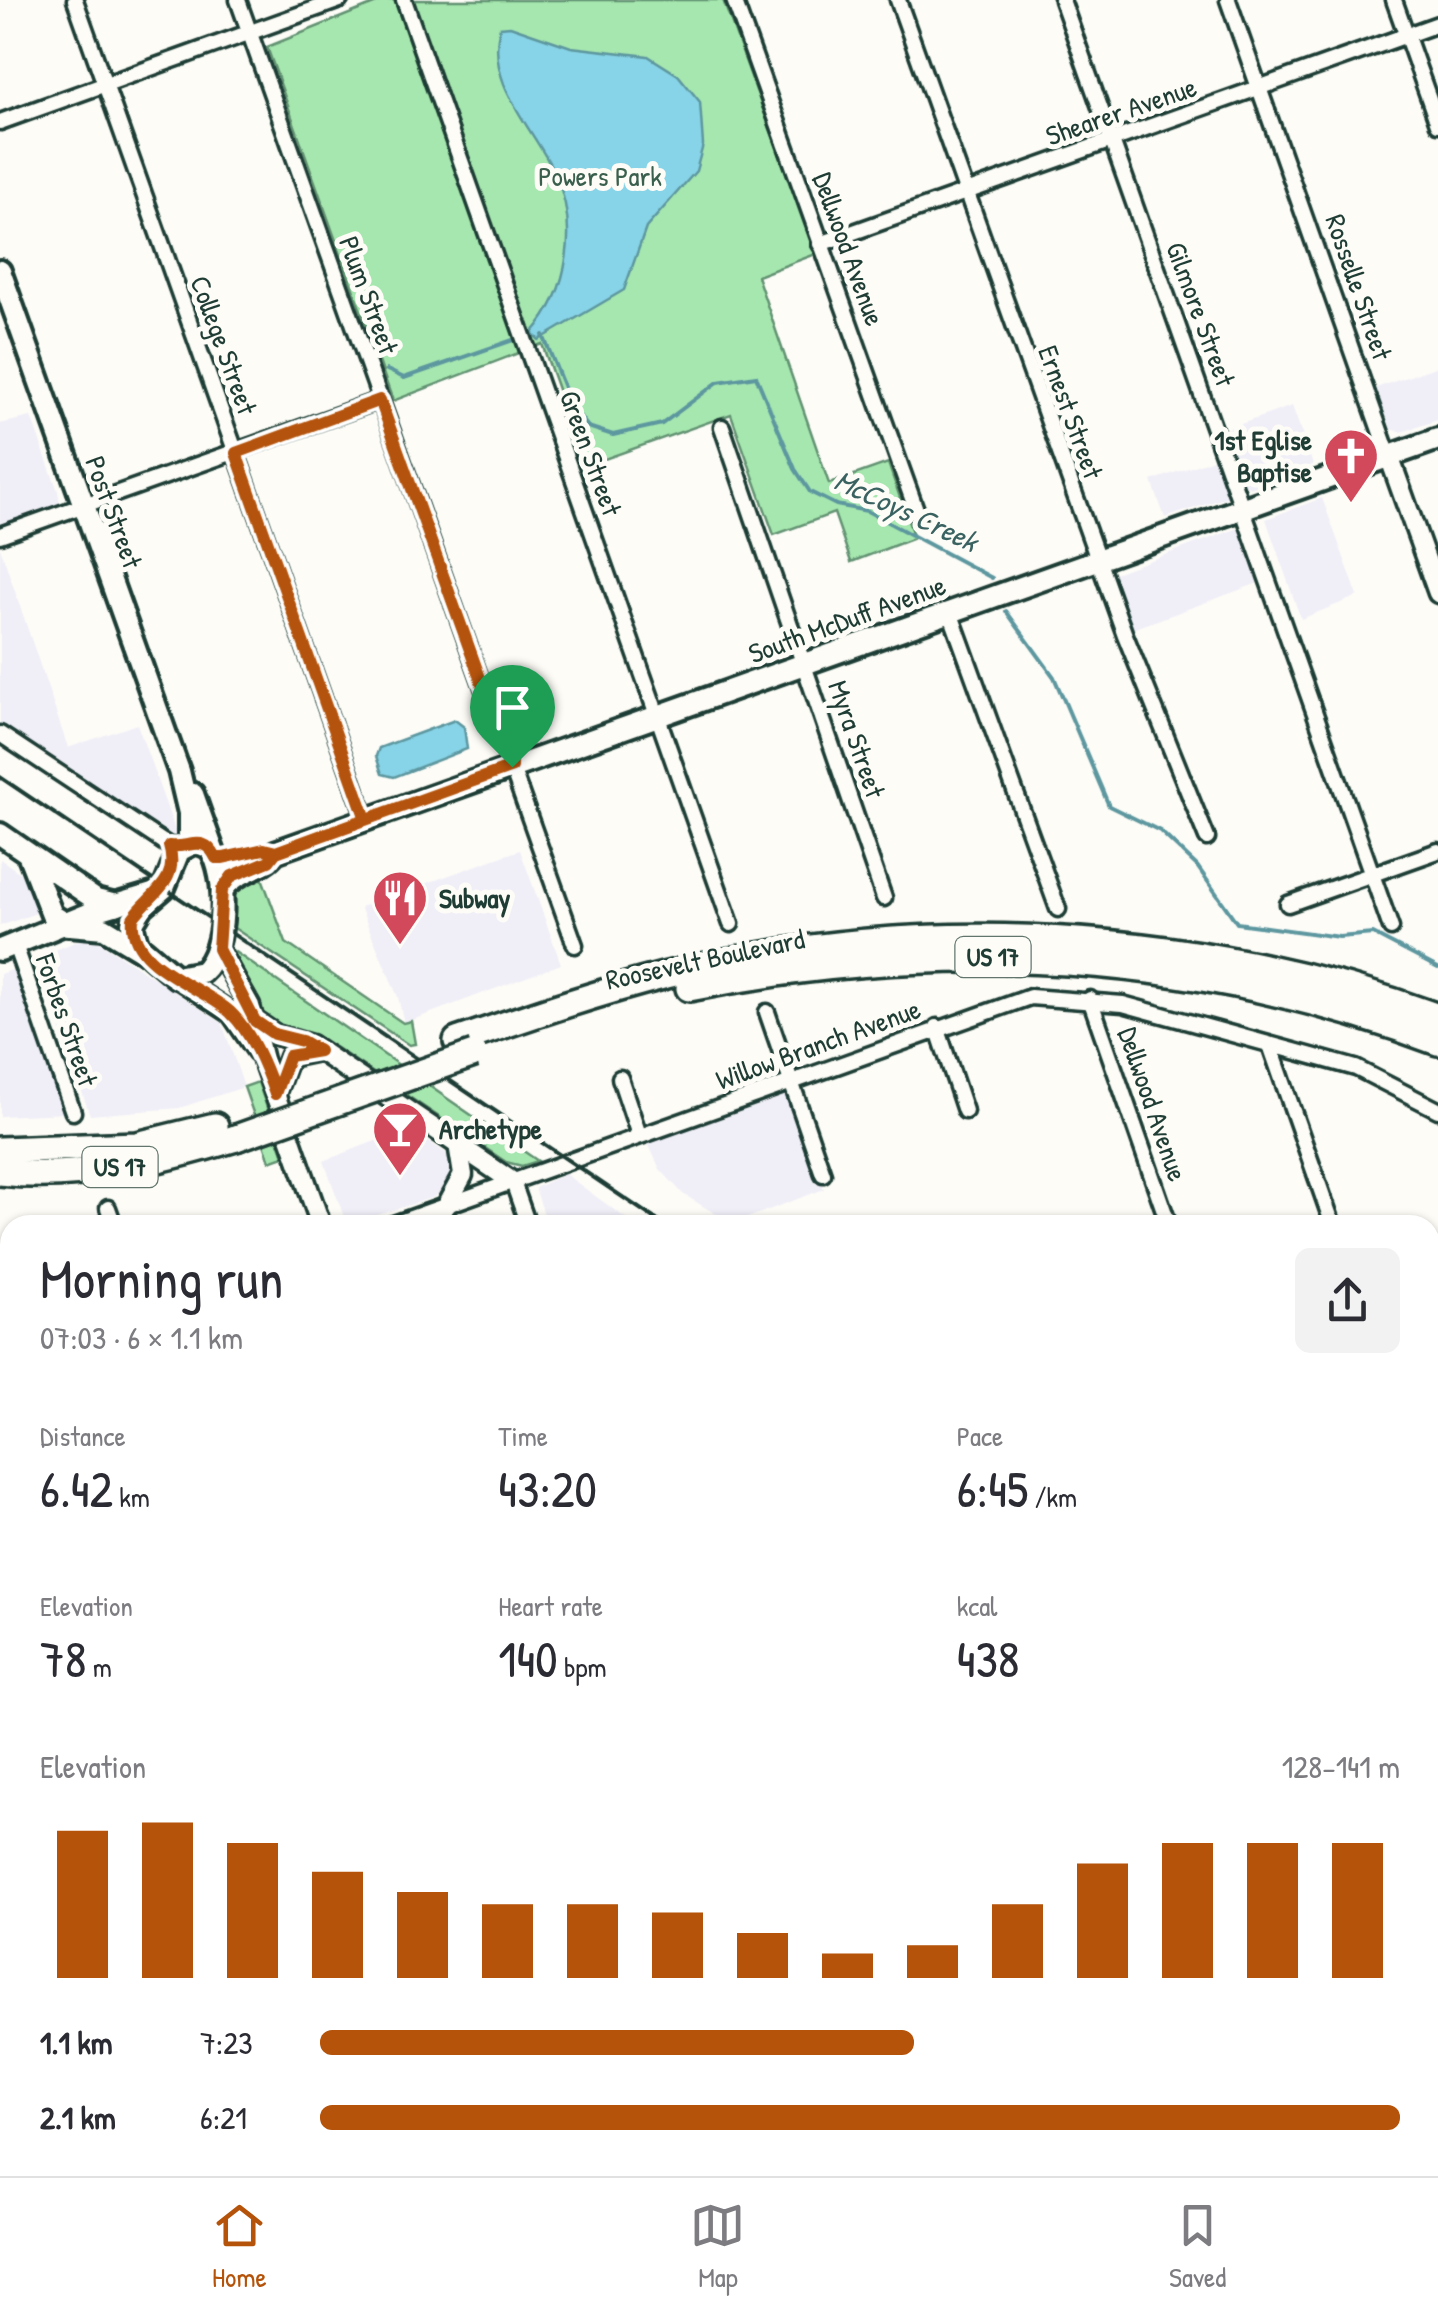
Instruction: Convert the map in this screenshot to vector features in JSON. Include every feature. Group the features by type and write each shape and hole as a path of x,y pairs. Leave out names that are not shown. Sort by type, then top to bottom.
{"highway":[{"name":"Roosevelt Boulevard","path":"0,1172 104,1170 152,1162 669,975 774,954 932,939 1077,942 1206,957 1315,980 1438,1018"},
{"name":"Roosevelt Boulevard","path":"465,1048 729,980 886,960 992,958 1093,962 1200,976 1310,1001 1438,1042"},
{"name":"Roosevelt Boulevard","path":"0,1150 137,1145 233,1130"}],"main road":[{"name":"Post Street","path":"0,271 179,771 190,820 179,850"},
{"name":"South McDuff Avenue","path":"222,890 232,876 269,861 276,852 1438,438"},
{"name":"Post Street","path":"179,771 197,801 215,856 222,890 218,949"},
{"path":"0,834 96,900 117,905"},
{"path":"215,856 202,843 179,850 158,893 143,906 132,924 136,944 176,977 202,972 218,949"},
{"name":"South McDuff Avenue","path":"215,856 240,858 264,849 276,852"},
{"path":"26,852 52,914 68,925 104,928 148,954"},
{"path":"7,948 68,925 83,915 158,893"}],"street":[{"name":"College Street","path":"75,0 366,819"},
{"name":"Plum Street","path":"238,0 574,945"},
{"path":"0,122 340,0"},
{"name":"Green Street","path":"404,0 731,924"},
{"name":"Dellwood Avenue","path":"734,0 918,516"},
{"name":"Ernest Street","path":"898,0 1097,559 1207,838"},
{"name":"Gilmore Street","path":"1062,0 1391,928"},
{"name":"Rosselle Street","path":"1228,0 1438,593"},
{"path":"1394,0 1438,124"},
{"name":"Shearer Avenue","path":"820,244 1438,24"},
{"path":"0,535 380,400"},
{"name":"Myra Street","path":"722,427 884,898"},
{"path":"950,612 1058,909"},
{"path":"0,734 179,850"},
{"path":"1288,904 1438,851"},
{"name":"Forbes Street","path":"7,948 73,1112"},
{"path":"218,949 255,1021 263,1060 317,1215"},
{"path":"176,977 224,1008 263,1060"},
{"name":"Willow Branch Avenue","path":"419,1215 937,1027 1030,997 1090,999 1356,1068 1438,1110"},
{"name":"Dellwood Avenue","path":"1090,999 1166,1215"},
{"path":"766,1012 824,1174"},
{"path":"255,1021 274,1034 302,1041 319,1051 513,1182 525,1215"},
{"path":"937,1027 964,1112"},
{"path":"1270,1045 1330,1215"},
{"path":"275,1094 289,1056 319,1051"},
{"path":"620,1078 639,1135"},
{"path":"446,1206 463,1175 458,1144"},
{"path":"108,1208 110,1215"}],"shaded area":[{"path":"1438,366 1438,420 1401,432 1391,429 1376,388"},
{"path":"1292,406 1313,465 1250,488 1245,485 1224,430"},
{"path":"31,417 58,491 63,523 0,543 0,424"},
{"path":"1219,457 1230,496 1165,518 1152,481"},
{"path":"1322,498 1358,596 1301,619 1266,519"},
{"path":"1239,528 1261,582 1130,630 1114,583 1115,573"},
{"path":"0,547 68,748 137,724 177,836 168,839 0,725"},
{"path":"520,850 561,964 404,1023 398,997 360,907"},
{"path":"0,859 23,875 36,913 0,926"},
{"path":"90,936 222,1023 244,1087 179,1108 90,1115 36,958"},
{"path":"15,969 65,1113 0,1116 0,974"},
{"path":"788,1089 824,1189 755,1215 716,1214 683,1194 660,1169 646,1139"},
{"path":"409,1128 450,1156 454,1167 448,1184 434,1197 378,1215 343,1215 324,1161"},
{"path":"565,1174 621,1215 544,1215 535,1188"}],"green space":[{"name":"Powers Park","path":"384,0 723,0 816,254 757,276 829,484 888,463 914,538 851,562 834,513 774,535 731,414 585,466 542,344 393,401 267,47"},
{"path":"261,875 286,943 403,1023 411,1021 415,1044 409,1045 228,924 238,884"},
{"path":"229,948 538,1161 522,1166 506,1162 335,1047 267,1020"},
{"path":"258,1082 284,1156 270,1161 244,1087"}],"water":[{"path":"510,26 571,47 648,56 678,75 700,102 703,145 696,171 646,228 624,290 539,340 532,333 555,298 562,278 567,215 555,174 513,104 499,67 500,27"},
{"path":"455,720 464,727 467,749 394,777 382,774 376,756 379,748"}],"waterway":[{"name":"McCoys Creek","path":"543,335 571,405 588,427 613,435 662,424 718,382 756,376 795,469 810,492 836,505 867,511 992,578"},
{"name":"McCoys Creek","path":"387,370 404,378 513,340"},
{"name":"McCoys Creek","path":"1006,611 1054,677 1109,806 1160,831 1197,866 1237,923 1339,937 1373,934 1438,968"}],"railway":[{"path":"0,777 649,1215"}],"place":[{"name":"1st Eglise Baptise","path":"1351,505"},
{"name":"Subway","path":"400,947"},
{"name":"Archetype","path":"400,1178"}],"route":[{"path":"512,767 276,852 264,849 240,858 216,858 208,846 199,842 169,846 173,864 164,888 133,918 136,944 158,964 231,1013 263,1060 275,1094 282,1065 289,1056 319,1051 302,1041 274,1034 255,1021 246,998 220,957 222,890 232,876 269,861 276,852 366,819 236,453 380,400 512,767"}]}
